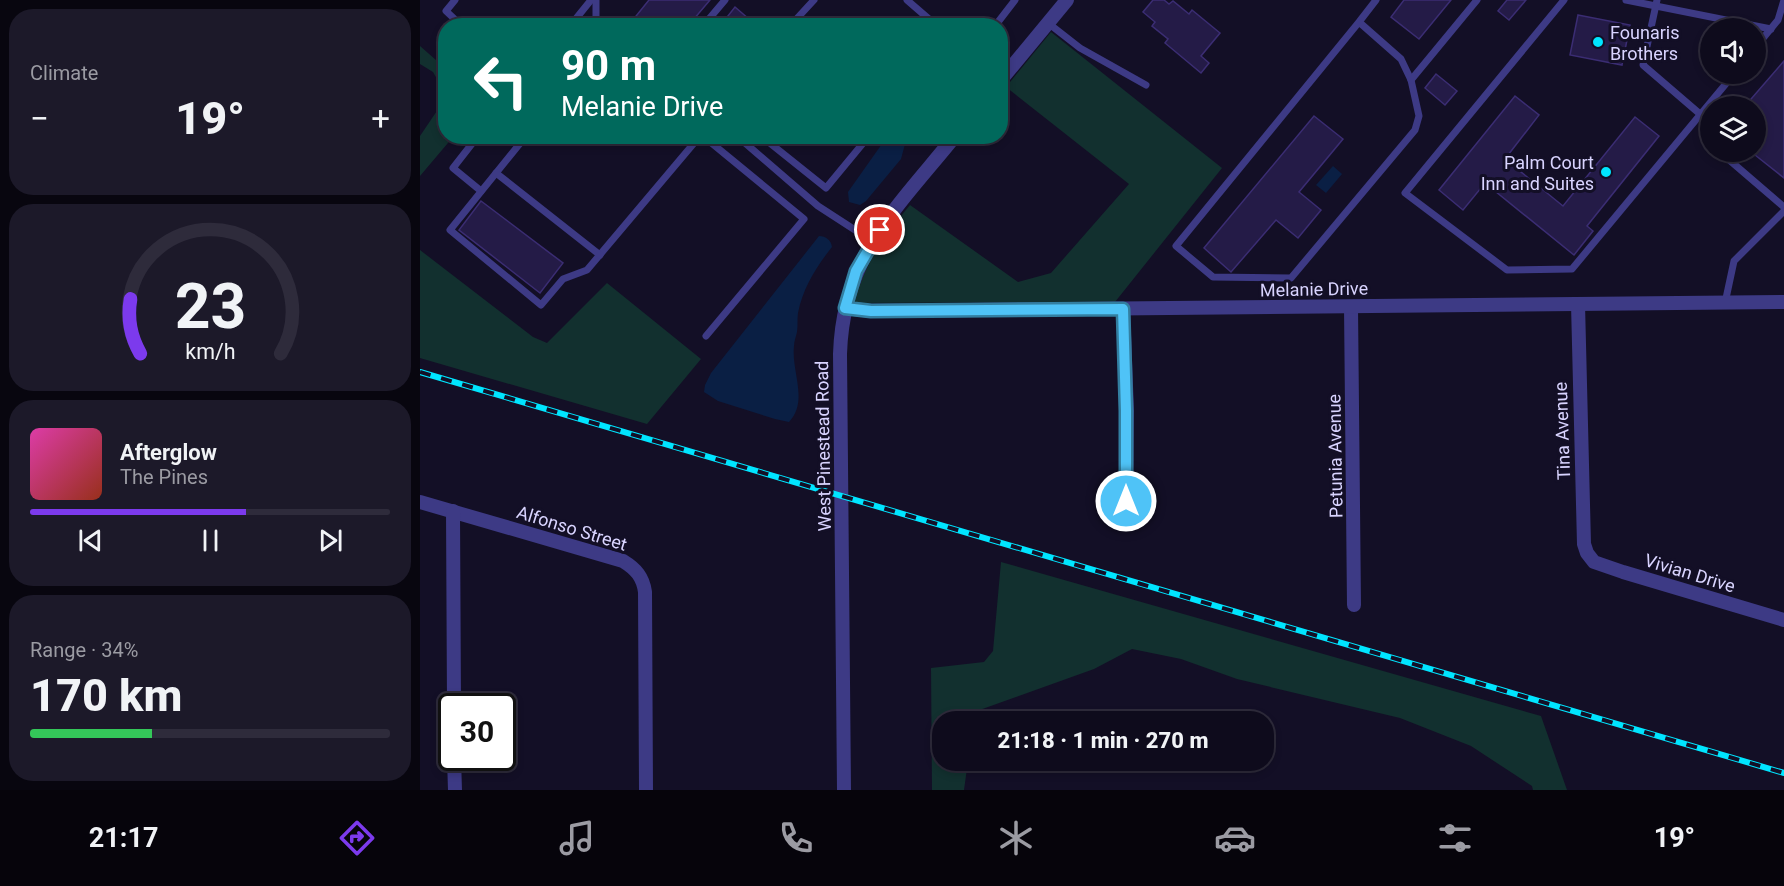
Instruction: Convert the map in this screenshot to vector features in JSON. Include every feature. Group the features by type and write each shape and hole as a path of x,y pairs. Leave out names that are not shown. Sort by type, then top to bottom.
{"street":[{"path":"1008,71 1067,0"},
{"name":"West Pinestead Road","path":"844,790 840,354 845,308 856,271 872,240 949,144"},
{"name":"Melanie Drive","path":"845,308 871,311 1784,302"},
{"name":"Tina Avenue","path":"1578,304 1584,544 1588,556"},
{"name":"Petunia Avenue","path":"1351,307 1354,605"},
{"path":"1123,309 1126,501"},
{"name":"Alfonso Street","path":"420,502 623,561 633,567 640,576 645,592 646,790"},
{"path":"453,511 454,693"},
{"name":"Vivian Drive","path":"1588,556 1594,562 1623,572 1784,620"},
{"path":"454,771 454,790"}],"lane":[{"path":"453,18 446,11 455,0"},
{"path":"576,18 591,0"},
{"path":"596,0 596,18"},
{"path":"710,18 725,0"},
{"path":"797,18 814,0"},
{"path":"907,0 928,18"},
{"path":"1001,18 1015,0"},
{"path":"1359,22 1401,59 1412,80 1419,116 1415,130 1291,278 1213,277 1176,246 1376,0"},
{"path":"1412,80 1478,0"},
{"path":"1564,0 1405,193 1507,270 1572,269 1700,114 1643,65 1656,3"},
{"path":"1626,0 1656,3 1771,29"},
{"path":"1766,35 1778,20 1784,0"},
{"path":"1048,23 1080,48 1146,86"},
{"path":"1715,96 1726,84"},
{"path":"472,144 453,168 481,191"},
{"path":"520,144 450,230 542,306 563,279 587,270 694,144"},
{"path":"706,336 804,219 711,144"},
{"path":"746,144 818,206 872,240"},
{"path":"771,144 826,188 862,144"},
{"path":"1725,303 1734,261 1784,209 1731,162"},
{"path":"496,173 600,255"}],"green space":[{"path":"1051,32 1222,168 1115,302 854,303 863,275 876,251 910,205 1018,282 1051,273 1129,184 1008,89 1008,85"},
{"path":"420,46 438,62 438,81 433,72 420,64"},
{"path":"438,109 438,144 447,144 420,176 420,136"},
{"path":"420,250 533,337 547,343 607,283 701,359 647,424 420,358"},
{"path":"1001,562 1541,716 1567,790 1533,790 1532,786 1471,746 1400,718 1237,679 1181,659 1132,649 1094,669 977,711 932,711 932,771 967,771 964,790 932,790 931,668 984,662 993,651"}],"water":[{"path":"882,144 905,144 901,159 866,201 860,205 849,202 848,192"},
{"path":"1333,166 1342,174 1326,193 1316,185"},
{"path":"819,236 828,239 832,247 811,278 800,304 794,344 799,395 795,414 789,422 775,419 718,401 704,392 711,373"}],"building":[{"path":"649,0 710,0 695,18 634,18"},
{"path":"1153,0 1164,0 1169,4 1173,1 1189,14 1192,10 1220,33 1201,56 1209,63 1201,73 1165,43 1168,39 1152,26 1155,22 1143,12"},
{"path":"1404,0 1451,0 1419,39 1391,17"},
{"path":"1507,0 1526,0 1509,20 1498,11"},
{"path":"735,7 748,18 726,18"},
{"path":"1578,15 1630,25 1622,65 1570,55"},
{"path":"1784,61 1784,178 1764,162 1766,162 1766,96 1754,96"},
{"path":"1436,74 1457,91 1445,105 1425,88"},
{"path":"1515,96 1539,115 1505,159 1563,206 1635,117 1659,136 1587,226 1593,231 1574,255 1485,183 1463,210 1439,190"},
{"path":"1314,116 1343,139 1299,192 1321,210 1298,238 1276,220 1231,272 1204,248"},
{"path":"481,201 563,263 540,293 459,230"}],"railway":[{"path":"420,372 1784,773"}],"place":[{"name":"Founaris Brothers","path":"1598,42"},
{"name":"Palm Court Inn and Suites","path":"1606,172"}],"route":[{"path":"880,230 872,240 856,271 845,308 871,311 1123,309 1126,501"}]}
